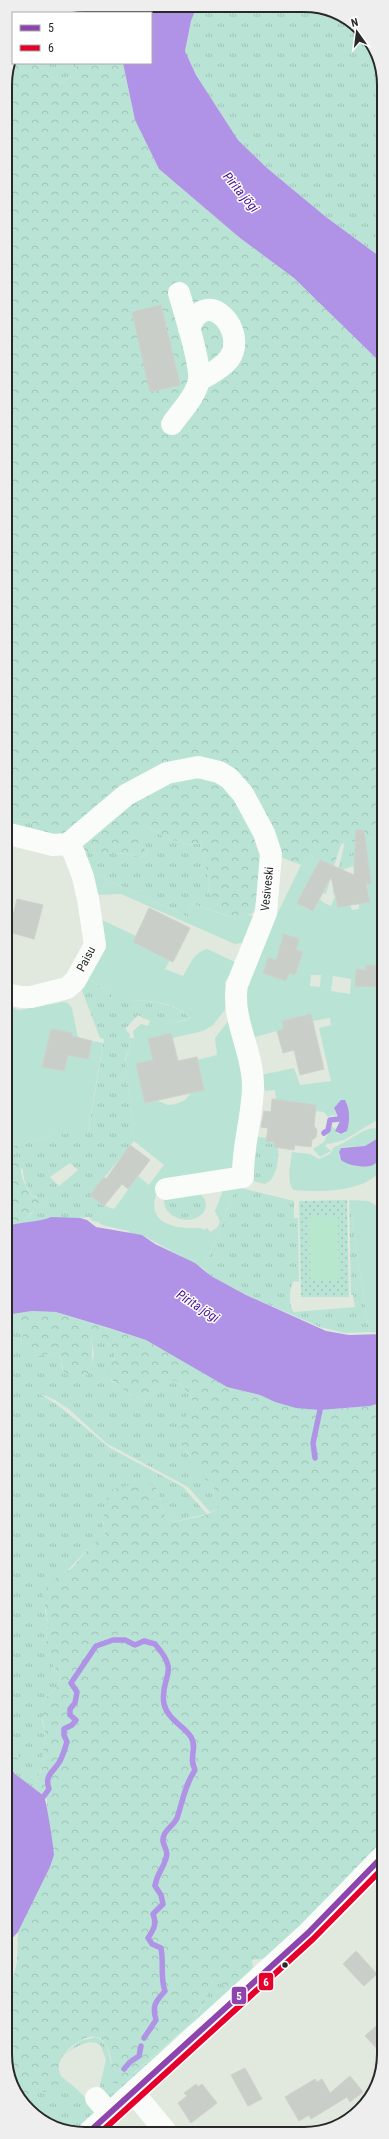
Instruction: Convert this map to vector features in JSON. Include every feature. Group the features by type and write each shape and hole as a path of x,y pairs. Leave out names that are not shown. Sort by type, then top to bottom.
{"street":[{"path":"172,424 192,395 199,380 198,366 180,292"},
{"path":"189,329 193,318 200,312 213,310 224,316 231,327 234,342 229,358 212,374 199,380"},
{"name":"Vesiveski","path":"68,844 126,795 138,787 168,773 198,767 219,772 237,786 270,846 269,893 266,913 237,985 236,993 237,1012 253,1084 244,1177 166,1189"},
{"path":"12,835 53,845 68,844"},
{"name":"Paisu","path":"12,995 31,997 67,988 75,981 95,945 88,899 74,853 68,844"},
{"path":"92,2127 103,2106 134,2093 308,1933 377,1862"},
{"path":"134,2093 162,2127"}],"green space":[{"path":"195,12 318,13 345,24 356,33 365,44 376,71 377,85 377,255 326,217 267,168 238,140 196,75 185,51 191,21"},
{"path":"15,64 36,64 59,83 75,75 77,64 123,64 135,120 159,169 240,238 294,278 377,359 377,836 341,844 334,866 309,855 304,866 275,855 257,896 254,911 251,914 230,917 225,915 208,892 209,881 200,843 187,845 180,841 169,840 148,827 141,832 141,841 147,854 142,857 117,853 90,853 80,847 42,836 29,819 12,820 12,80"},
{"path":"36,64 77,64 75,75 59,83"},
{"path":"29,819 42,836 12,830 12,820"},
{"path":"148,827 169,840 180,841 187,845 200,843 209,881 208,892 225,915 193,904 188,917 90,872 80,847 90,853 117,853 142,857 147,854 141,841 141,831"},
{"path":"377,836 377,966 367,965 366,970 356,970 355,986 377,987 377,1120 344,1140 328,1143 325,1146 331,1151 320,1157 313,1149 324,1142 331,1127 335,1128 338,1134 343,1134 347,1131 349,1122 347,1103 341,1100 334,1110 338,1116 332,1115 328,1117 324,1112 315,1111 316,1105 276,1100 275,1090 265,1091 261,1075 294,1068 300,1085 331,1081 319,1028 331,1025 330,1018 313,1021 311,1014 282,1021 284,1029 251,1038 244,1008 245,980 301,865 304,866 309,855 334,866 326,894 323,893 329,881 318,876 302,906 313,911 320,899 324,903 331,906 335,896 338,907 350,905 352,910 359,909 359,904 370,901 366,881 358,882 353,866 342,870 340,869 345,855 350,857 354,855 355,851 366,849 365,839","holes":["311,975 321,975 320,987 310,986","333,976 351,979 350,994 331,991"]},
{"path":"355,841 355,855 350,857 342,870 335,897 333,892 345,842"},
{"path":"90,872 188,917 193,904 230,917 244,914 258,917 249,942 235,944 121,894 94,895"},
{"path":"102,920 136,936 133,942 170,960 165,969 183,976 195,956 207,949 237,963 225,982 228,1002 224,1011 213,1025 203,1031 173,1038 171,1033 148,1039 153,1060 136,1064 145,1103 158,1101 168,1105 176,1104 185,1100 191,1093 204,1090 197,1060 217,1055 215,1038 229,1020 246,1070 237,1169 157,1192 154,1203 155,1212 159,1219 166,1223 183,1228 201,1228 204,1230 207,1228 210,1232 217,1228 220,1222 215,1211 224,1188 236,1187 204,1269 142,1235 129,1234 129,1231 102,1225 98,1222 108,1207 114,1209 138,1176 149,1185 164,1165 134,1141 125,1062 130,1038 134,1038 133,1031 141,1024 148,1026 150,1021 180,1022 190,1018 173,1006 163,1003 111,1000 112,995 86,977 106,948"},
{"path":"101,921 106,948 86,977 112,995 111,999 163,1004 173,1007 190,1018 177,1022 163,1023 150,1021 138,1015 125,1029 130,1034 129,1048 125,1059 134,1141 90,1195 104,1206 105,1205 108,1207 98,1222 92,1221 89,1217 69,1219 51,1217 40,1222 22,1223 44,1201 31,1195 24,1180 23,1170 12,1159 12,1156 21,1143 68,1132 88,1132 104,1039 100,1038 81,988","holes":["70,1163 78,1170 59,1186 50,1177"]},
{"path":"63,1002 68,1003 72,1008 78,1038 72,1036 72,1033 51,1029 42,1066 64,1071 68,1055 88,1059 92,1041 103,1043 88,1132 68,1133 45,1137 12,1146 12,1008 20,1010"},
{"path":"377,1129 377,1138 375,1140 365,1146 342,1147 340,1149 339,1156 350,1164 365,1167 373,1165 377,1162 377,1175 365,1183 345,1189 319,1191 293,1190 289,1176 292,1152 310,1154 319,1159 330,1154 334,1147 365,1130"},
{"path":"253,1136 267,1138 267,1141 275,1142 274,1147 278,1148 275,1173 265,1184 253,1181"},
{"path":"21,1143 12,1156 12,1147"},
{"path":"12,1159 20,1166 23,1180 31,1195 35,1198 41,1197 44,1201 40,1209 31,1213 22,1223 12,1225"},
{"path":"236,1187 294,1201 294,1218 298,1218 299,1282 294,1281 290,1292 290,1302 294,1312 355,1307 353,1295 351,1295 349,1200 369,1332 345,1333 320,1327 246,1295 211,1276 204,1269"},
{"path":"197,1191 205,1199 206,1206 203,1213 197,1218 190,1220 175,1217 169,1213 165,1207 164,1199"},
{"path":"347,1200 349,1297 301,1297 299,1201"},
{"path":"349,1200 368,1201 377,1206 377,1333 369,1332"},
{"path":"309,1217 338,1217 339,1281 310,1281"},
{"path":"32,1311 56,1312 146,1340 227,1387 260,1395 275,1402 320,1410 370,1406 377,1404 377,1848 268,1958 252,1960 253,1968 240,1981 233,1985 223,1986 219,1982 213,1980 204,2003 194,2021 123,2082 117,2084 111,2082 108,2072 111,2065 111,2060 104,2042 97,2037 86,2038 68,2049 61,2060 59,2069 62,2080 60,2083 50,2090 35,2092 31,2096 30,2102 24,2095 14,2073 12,2054 12,1979 17,1962 18,1932 50,1867 54,1855 47,1815 47,1800 37,1791 36,1782 44,1764 43,1753 45,1730 41,1713 44,1699 52,1693 60,1681 59,1675 50,1659 46,1640 48,1623 43,1595 50,1582 72,1568 89,1548 105,1535 104,1512 110,1490 145,1481 156,1487 165,1516 172,1522 203,1516 218,1509 213,1495 214,1485 205,1479 193,1465 189,1454 180,1443 179,1426 194,1406 191,1396 176,1380 167,1382 145,1401 130,1393 113,1381 108,1374 108,1370 114,1360 115,1350 99,1335 91,1337 92,1358 88,1373 84,1377 66,1375 58,1353 34,1356 26,1353 21,1343 23,1333 18,1327 12,1314"},
{"path":"12,1314 18,1327 23,1333 21,1343 34,1356 58,1353 61,1360 62,1369 88,1373 94,1355 91,1337 99,1335 115,1350 111,1381 136,1397 145,1401 167,1382 175,1379 191,1396 194,1406 188,1415 180,1443 203,1475 214,1485 213,1495 219,1509 210,1512 188,1487 106,1443 70,1410 55,1400 37,1392 59,1406 110,1448 183,1487 207,1514 172,1522 165,1516 156,1487 103,1523 105,1535 88,1549 66,1571 50,1582 45,1610 48,1623 46,1640 60,1681 52,1693 44,1699 42,1722 45,1730 43,1753 44,1764 36,1781 37,1791 21,1780 12,1770"},
{"path":"12,1737 19,1754 17,1762 12,1764"},
{"path":"213,1980 239,1983 110,2102 101,2091 100,2085 106,2060 101,2046 91,2042 86,2043 76,2047 63,2056 80,2041 96,2037 106,2046 113,2068 123,2082 191,2025 204,2003 209,1985"},
{"path":"61,2076 86,2099 93,2110 95,2116 81,2127 66,2125 48,2117 30,2102 31,2096 35,2092 62,2080"}],"water":[{"name":"Pirita jõgi","path":"152,12 195,12 191,21 185,51 196,75 238,140 267,168 326,217 377,255 377,359 294,278 240,238 159,169 135,120 123,64 152,64"},
{"path":"341,1100 345,1100 347,1103 349,1123 347,1131 341,1134 335,1131 340,1121 334,1108"},
{"path":"377,1138 377,1162 373,1165 366,1167 356,1166 341,1160 339,1152 341,1148 365,1146"},
{"name":"Pirita jõgi","path":"51,1217 80,1218 87,1220 96,1227 142,1235 155,1244 195,1263 211,1276 246,1295 326,1331 349,1335 377,1334 377,1404 370,1406 320,1410 296,1408 275,1402 260,1395 227,1387 146,1340 56,1312 32,1311 12,1314 12,1225"},
{"path":"12,1770 15,1774 44,1796 50,1824 54,1855 50,1867 18,1932 12,1938"}],"building":[{"path":"161,305 180,385 150,392 132,312"},
{"path":"356,830 364,830 371,883 366,884 370,902 338,907 331,877 313,911 297,903 320,860 354,875"},
{"path":"17,899 43,905 34,939 12,933 12,920"},
{"path":"149,908 190,928 173,962 133,942"},
{"path":"284,934 299,939 296,950 303,952 295,975 289,973 286,981 263,973 268,958 276,960"},
{"path":"366,965 377,966 377,987 355,986 356,969 366,970"},
{"path":"311,1014 324,1069 300,1075 294,1050 283,1053 277,1031 284,1029 282,1021"},
{"path":"51,1029 72,1033 72,1036 92,1041 88,1059 68,1055 64,1071 42,1067"},
{"path":"171,1033 178,1061 197,1057 204,1090 145,1103 136,1064 153,1060 148,1039"},
{"path":"272,1099 316,1105 314,1126 317,1130 316,1137 312,1140 311,1147 295,1145 294,1150 274,1147 275,1142 266,1141 268,1128 261,1127 264,1111 271,1112"},
{"path":"130,1145 150,1160 128,1189 122,1184 104,1206 90,1195 104,1177 106,1179"},
{"path":"356,1951 377,1974 364,1986 343,1964"},
{"path":"377,2025 377,2049 365,2036"},
{"path":"245,2068 262,2099 248,2106 231,2075"},
{"path":"350,2076 363,2092 350,2102 347,2097 311,2119 309,2115 299,2121 285,2097 315,2079 317,2082 322,2079 330,2093"},
{"path":"196,2084 198,2087 202,2084 217,2103 191,2123 178,2103 187,2096 184,2093"}],"waterway":[{"path":"324,1133 328,1130 330,1120 339,1119"},
{"path":"315,1458 313,1443 320,1410"},
{"path":"44,1796 49,1789 49,1776 58,1765 67,1742 64,1735 64,1729 72,1725 76,1720 70,1715 70,1709 75,1703 77,1692 71,1683 96,1646 113,1640 125,1640 135,1645 144,1641 155,1644 167,1662 168,1675 163,1694 164,1704 172,1719 188,1733 193,1741 192,1761 195,1770 186,1787 177,1818 163,1837 167,1856 157,1877 155,1886 161,1895 163,1904 153,1914 155,1921 154,1926 148,1938 152,1944 161,1948 165,1991 155,2004 154,2011 156,2020 144,2038"},
{"path":"124,2069 130,2062 139,2056 141,2046"}],"transit line":[{"name":"5","path":"95,2127 308,1933 377,1862"},
{"name":"6","path":"107,2127 313,1939 377,1874"}]}
